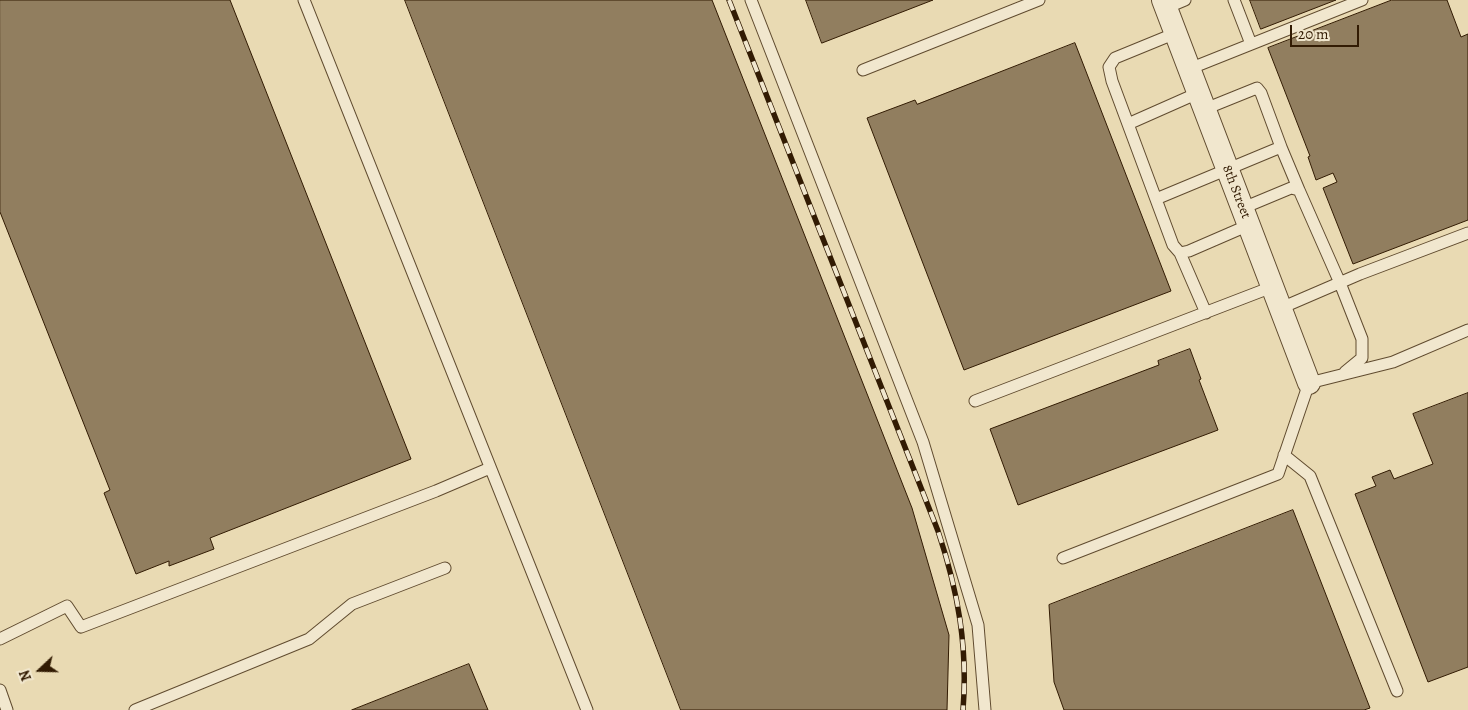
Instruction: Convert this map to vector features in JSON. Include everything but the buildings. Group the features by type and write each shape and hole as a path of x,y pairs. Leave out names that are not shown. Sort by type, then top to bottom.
{"street":[{"name":"8th Street","path":"1172,3 1176,33 1309,383"}],"lane":[{"path":"304,0 587,710"},
{"path":"751,0 923,442 978,625 985,710"},
{"path":"863,70 1039,0"},
{"path":"1234,0 1251,44"},
{"path":"1189,69 1362,0"},
{"path":"1176,33 1115,58 1109,67 1112,81 1173,245 1180,253 1206,313"},
{"path":"1128,124 1202,101 1256,88 1261,92 1281,147 1362,339 1362,358 1343,375"},
{"path":"1156,199 1281,147"},
{"path":"1180,253 1189,252 1291,188 1299,190"},
{"path":"1280,308 1468,232"},
{"path":"975,401 1272,287"},
{"path":"1063,558 1278,474 1309,383 1393,362 1468,330"},
{"path":"1284,455 1310,476 1397,691"},
{"path":"0,639 68,606 81,627 436,491 490,468"},
{"path":"135,710 309,639 352,604 445,568"},
{"path":"0,690 6,710"}],"railway":[{"path":"729,0 938,531 951,575 960,619 964,664 963,710"}]}
